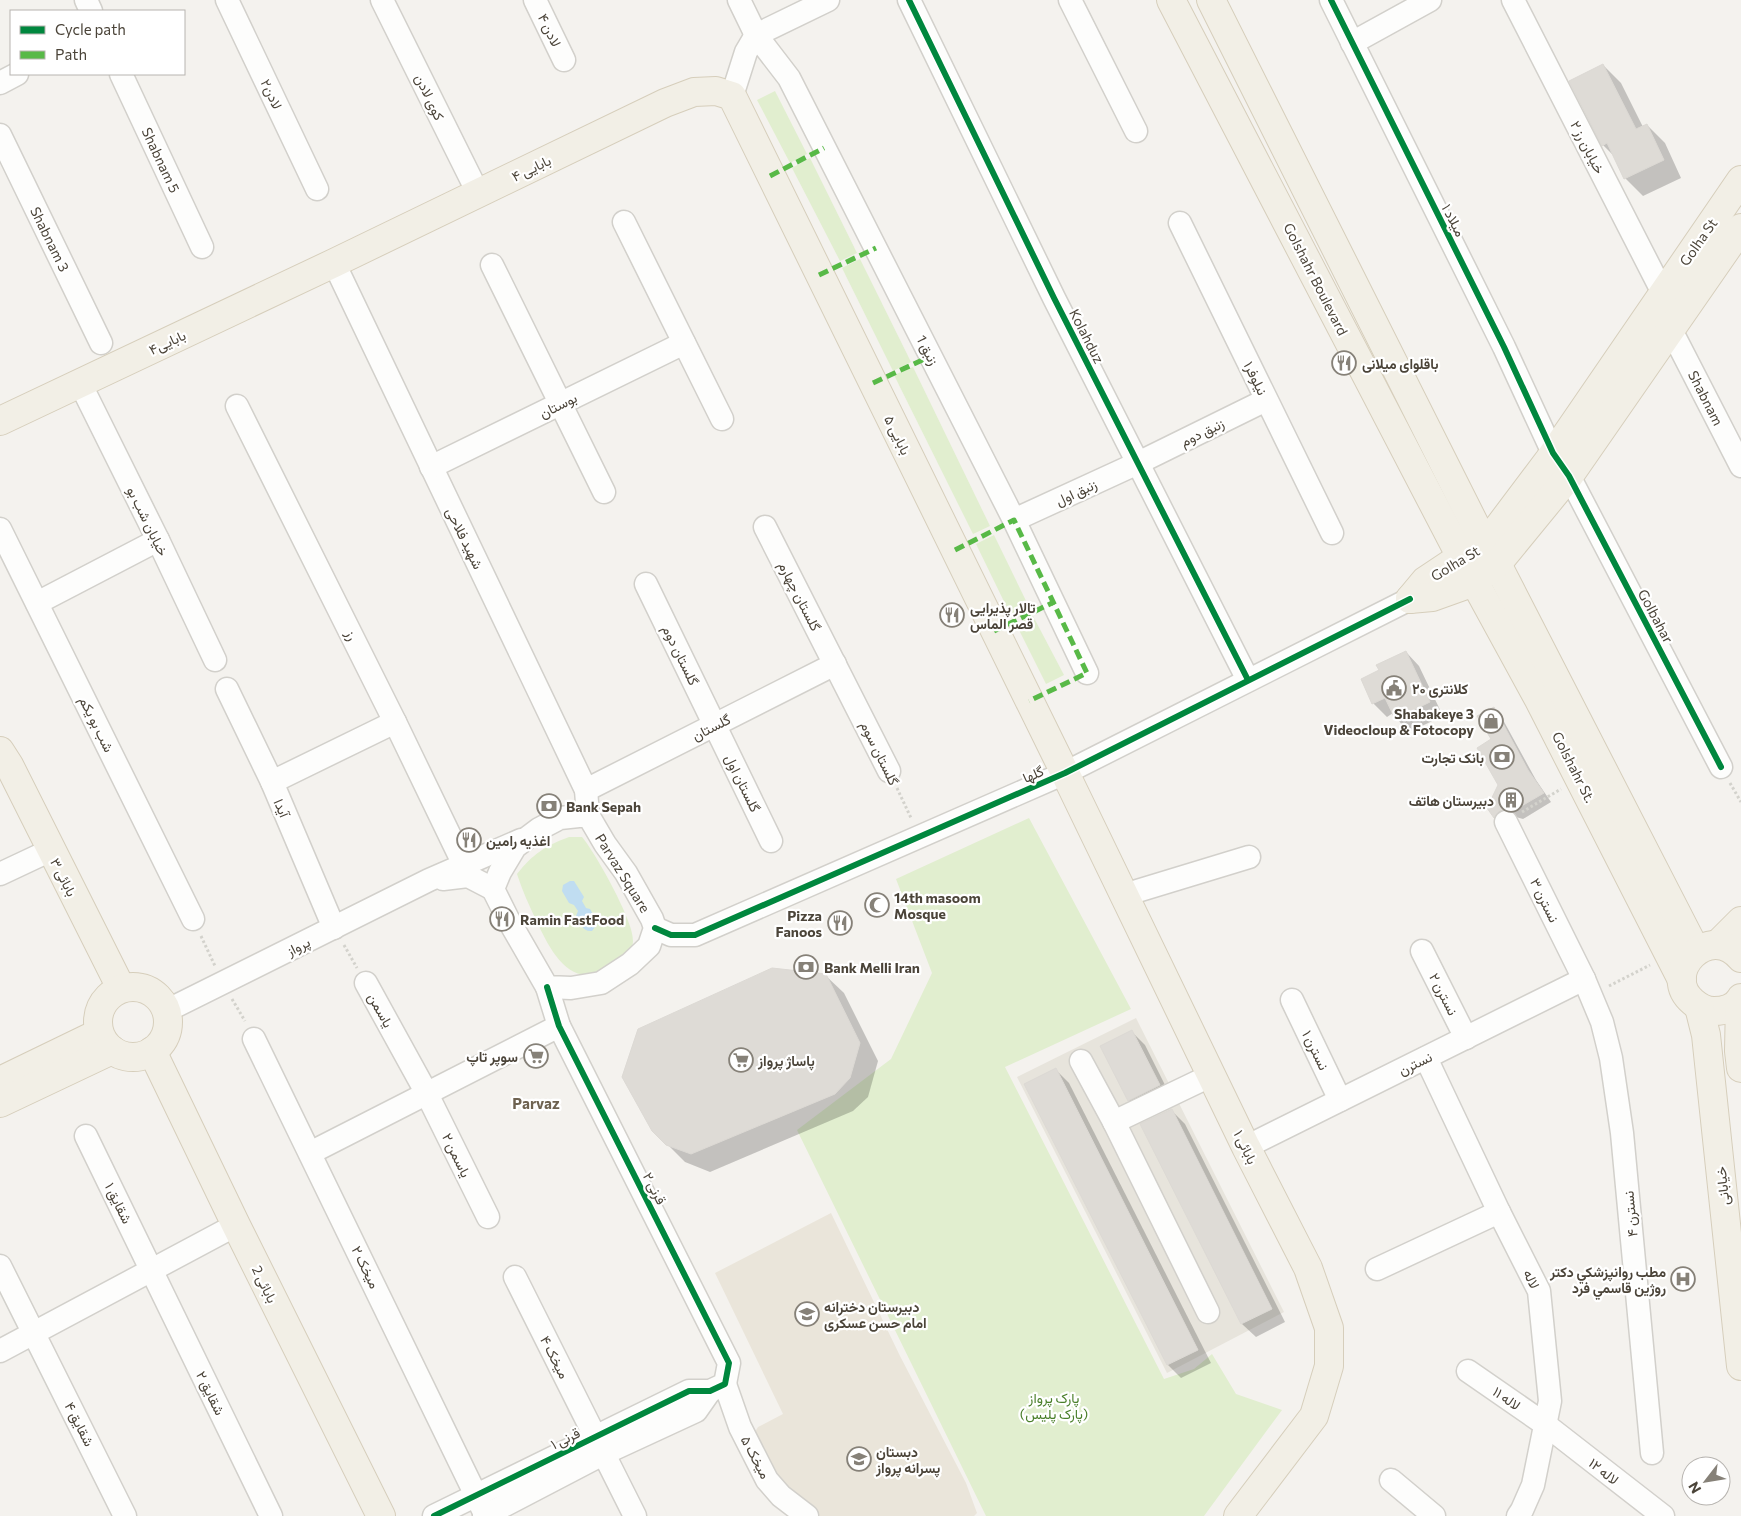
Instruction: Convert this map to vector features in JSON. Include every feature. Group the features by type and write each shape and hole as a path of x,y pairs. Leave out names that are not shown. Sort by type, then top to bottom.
{"main road":[{"name":"Golshahr Boulevard","path":"1171,0 1460,557"},
{"path":"1211,0 1491,555"},
{"name":"بابایی ۴","path":"334,263 665,103 694,92 716,91 732,96"},
{"name":"۵ بابایی","path":"732,96 1065,773"},
{"name":"Golha St","path":"1410,599 1432,597 1474,582 1553,453 1741,180"},
{"name":"Golha St","path":"1410,599 1425,581 1460,557 1491,555 1568,476 1741,228"},
{"name":"بابایی۴","path":"0,421 334,263"},
{"name":"Golshahr St.","path":"1491,555 1694,950"},
{"name":"Golshahr St.","path":"1460,557 1580,778 1694,950"},
{"name":"بابائی ۳","path":"0,736 4,758 121,988"},
{"name":"بابائی ۱","path":"1065,773 1246,1147 1308,1268 1329,1328 1328,1366 1314,1416 1238,1516"},
{"path":"1740,999 1731,1008 1709,1011 1699,1007 1690,1000 1684,990 1682,980 1688,959 1694,950 1741,921"},
{"path":"1694,950 1727,947 1736,952 1741,958"},
{"path":"121,988 143,988 153,993 161,1001 166,1011 168,1022 166,1033 160,1043 143,1055 132,1057 122,1055 106,1042 98,1022 99,1012 104,1002 111,994 121,988"},
{"path":"1740,999 1739,1051 1741,1068"},
{"name":"خیابانی","path":"1699,1007 1706,1035 1741,1366"},
{"path":"0,1080 106,1042"},
{"path":"0,1103 106,1042"},
{"name":"بابائی 2","path":"152,1050 236,1225 381,1516"}],"street":[{"name":"لادن۲","path":"227,0 317,189"},
{"name":"کوی لادن","path":"382,0 478,193"},
{"name":"لادن ۴","path":"535,0 564,60"},
{"name":"زنبق 1","path":"739,0 756,35 789,78 1014,520 1087,673"},
{"path":"732,96 746,52 756,35 828,0"},
{"name":"Kolahduz","path":"909,0 1054,298 1248,680"},
{"path":"1070,0 1136,131"},
{"name":"میلاد ۱","path":"1331,0 1500,338 1553,453 1568,476"},
{"path":"1352,43 1430,0"},
{"name":"خیابان رز ۲","path":"1513,0 1663,293"},
{"path":"0,82 15,75"},
{"name":"Shabnam 5","path":"120,75 202,247"},
{"name":"Shabnam 3","path":"0,134 101,342"},
{"path":"624,222 722,419"},
{"name":"نیلوفر۱","path":"1180,223 1332,533"},
{"name":"شهید فلاحی","path":"334,263 586,790 588,815"},
{"path":"492,265 604,492"},
{"name":"Shabnam","path":"1670,330 1741,466"},
{"name":"بوستان","path":"431,467 684,343"},
{"name":"خیابان شب بو","path":"80,383 215,660"},
{"name":"زنبق دوم","path":"1138,464 1266,400"},
{"name":"رز","path":"237,406 395,722 464,865"},
{"name":"زنبق اول","path":"1014,520 1138,464"},
{"name":"Golbahar","path":"1568,476 1721,768"},
{"name":"گلستان چهارم","path":"766,527 835,664"},
{"name":"شب بو یکم","path":"0,529 193,919"},
{"path":"37,603 158,540"},
{"name":"گلستان دوم","path":"646,584 715,725"},
{"name":"گلها","path":"655,928 671,935 695,935 1065,773 1410,599"},
{"name":"گلستان","path":"586,790 835,664"},
{"name":"گلستان سوم","path":"835,664 889,771"},
{"name":"آیدا","path":"227,689 272,782 334,928"},
{"path":"272,782 395,722"},
{"name":"گلستان اول","path":"715,725 771,841"},
{"path":"547,987 493,889 500,872 515,847 539,829 560,818 588,815"},
{"name":"Parvaz Square","path":"547,987 571,988 601,983 630,964 649,946 655,928 626,873 605,844 588,815"},
{"name":"نسترن ٣","path":"1506,822 1587,987"},
{"name":"پرواز","path":"166,1011 224,984 429,880 527,838"},
{"path":"0,874 51,850"},
{"path":"1124,895 1249,857"},
{"name":"پرواز","path":"429,880 468,876 493,889"},
{"name":"نسترن ٢","path":"1422,951 1466,1038"},
{"name":"یاسمن","path":"366,984 426,1092"},
{"name":"قرنی ۲","path":"547,987 559,1026 729,1363 717,1388"},
{"name":"نسترن","path":"1246,1147 1466,1038 1587,987"},
{"name":"نسترن ۴","path":"1587,987 1604,1031 1617,1091 1652,1453"},
{"name":"نسترن ١","path":"1292,1000 1340,1100"},
{"path":"310,1152 559,1026"},
{"name":"میخک ۲","path":"254,1038 483,1511"},
{"name":"لاله","path":"1426,1058 1499,1212 1539,1291 1550,1401 1533,1485 1518,1516"},
{"path":"1081,1061 1114,1122 1208,1312"},
{"path":"1114,1122 1212,1075"},
{"name":"یاسمن ۲","path":"426,1092 488,1217"},
{"name":"شقایق ۱","path":"86,1136 152,1270"},
{"path":"1377,1269 1499,1212"},
{"path":"0,1351 236,1225"},
{"name":"شقایق ۴","path":"0,1266 126,1516"},
{"name":"شقایق ۲","path":"152,1270 271,1516"},
{"name":"میخک ۴","path":"515,1277 635,1516"},
{"name":"لاله ۱۱","path":"1468,1371 1546,1425"},
{"path":"434,1516 483,1511 599,1446 696,1411 717,1388"},
{"name":"میخک ۵","path":"717,1388 768,1480 781,1496 807,1516"},
{"name":"لاله ۱۲","path":"1546,1425 1663,1516"},
{"path":"1391,1480 1434,1516"}],"path":[{"path":"1506,822 1580,778"},
{"path":"193,919 224,984 254,1038"},
{"path":"1587,987 1694,950"}],"shaded area":[{"path":"1136,1018 1284,1312 1167,1373 1017,1077"},
{"path":"831,1213 900,1356 966,1483 977,1513 974,1516 820,1516 777,1483 753,1435 758,1427 783,1414 715,1273"}],"green space":[{"path":"775,91 807,154 790,163 757,100"},
{"path":"810,158 857,253 840,261 792,168"},
{"path":"860,259 911,362 893,371 842,268"},
{"path":"913,367 990,526 973,534 894,375"},
{"path":"994,535 1031,611 1013,620 976,544"},
{"path":"1033,616 1064,675 1046,684 1016,624"},
{"name":"پارک پرواز (پارک پلیس)","path":"1029,818 1131,1009 1005,1067 1164,1379 1194,1369 1212,1354 1236,1394 1282,1410 1204,1516 986,1516 797,1130 891,1059 932,973 896,879"},
{"path":"569,837 582,837 588,845 613,888 632,932 633,941 628,952 597,973 585,975 574,972 564,965 548,944 523,892 517,874 540,851"}],"water":[{"path":"574,881 584,897 582,901 586,908 590,909 598,923 592,931 582,927 576,916 578,911 574,905 569,903 562,891 563,885"}],"building":[{"path":"1603,64 1636,129 1647,124 1664,160 1624,179 1607,143 1602,146 1569,81"},
{"name":"کلانتری ۲۰","path":"1406,651 1430,702 1395,719 1385,698 1372,704 1361,679 1379,670 1376,665"},
{"path":"1494,707 1528,770 1544,793 1513,811 1506,809 1500,811 1494,818 1487,808 1498,785 1477,748 1491,739 1477,716"},
{"name":"پاساژ پرواز","path":"772,968 826,974 860,1043 850,1078 835,1094 691,1154 666,1145 652,1131 622,1077 638,1029"},
{"path":"1132,1030 1160,1085 1128,1101 1100,1046"},
{"path":"1056,1068 1198,1350 1167,1365 1024,1084"},
{"path":"1172,1109 1272,1309 1241,1324 1140,1124"}],"marked path":[{"path":"770,176 824,148"},
{"path":"819,275 876,248"},
{"path":"873,383 931,356"},
{"path":"955,550 1014,520 1087,673 1029,701"},
{"path":"994,631 1054,602"}],"cycle path":[{"path":"909,0 1054,298 1248,680"},
{"path":"1331,0 1504,347 1553,453 1569,476 1721,767"},
{"path":"655,928 671,935 695,935 1065,773 1410,599"},
{"name":"قرنی ۱","path":"434,1516 689,1391 710,1391 725,1384 729,1363 559,1026 547,987"}],"place":[{"name":"باقلوای میلانی","path":"1344,363"},
{"name":"تالار پذیرایی قصر الماس","path":"952,615"},
{"name":"کلانتری ۲۰","path":"1394,688"},
{"name":"Shabakeye 3 Videocloup & Fotocopy","path":"1491,721"},
{"name":"بانک تجارت","path":"1502,757"},
{"name":"دبیرستان هاتف","path":"1511,800"},
{"name":"Bank Sepah","path":"549,806"},
{"name":"اغذیه رامین","path":"469,840"},
{"name":"14th masoom Mosque","path":"877,905"},
{"name":"Ramin FastFood","path":"502,919"},
{"name":"Pizza Fanoos","path":"840,923"},
{"name":"Bank Melli Iran","path":"806,967"},
{"name":"سوپر تاپ","path":"536,1056"},
{"name":"پاساژ پرواز","path":"741,1060"},
{"name":"مطب روانپزشكي دكتر روژين قاسمي فرد","path":"1683,1279"},
{"name":"دبیرستان دخترانه امام حسن عسکری","path":"807,1314"},
{"name":"دبستان پسرانه پرواز","path":"859,1459"}],"district":[{"name":"Parvaz","path":"536,1103"}]}
